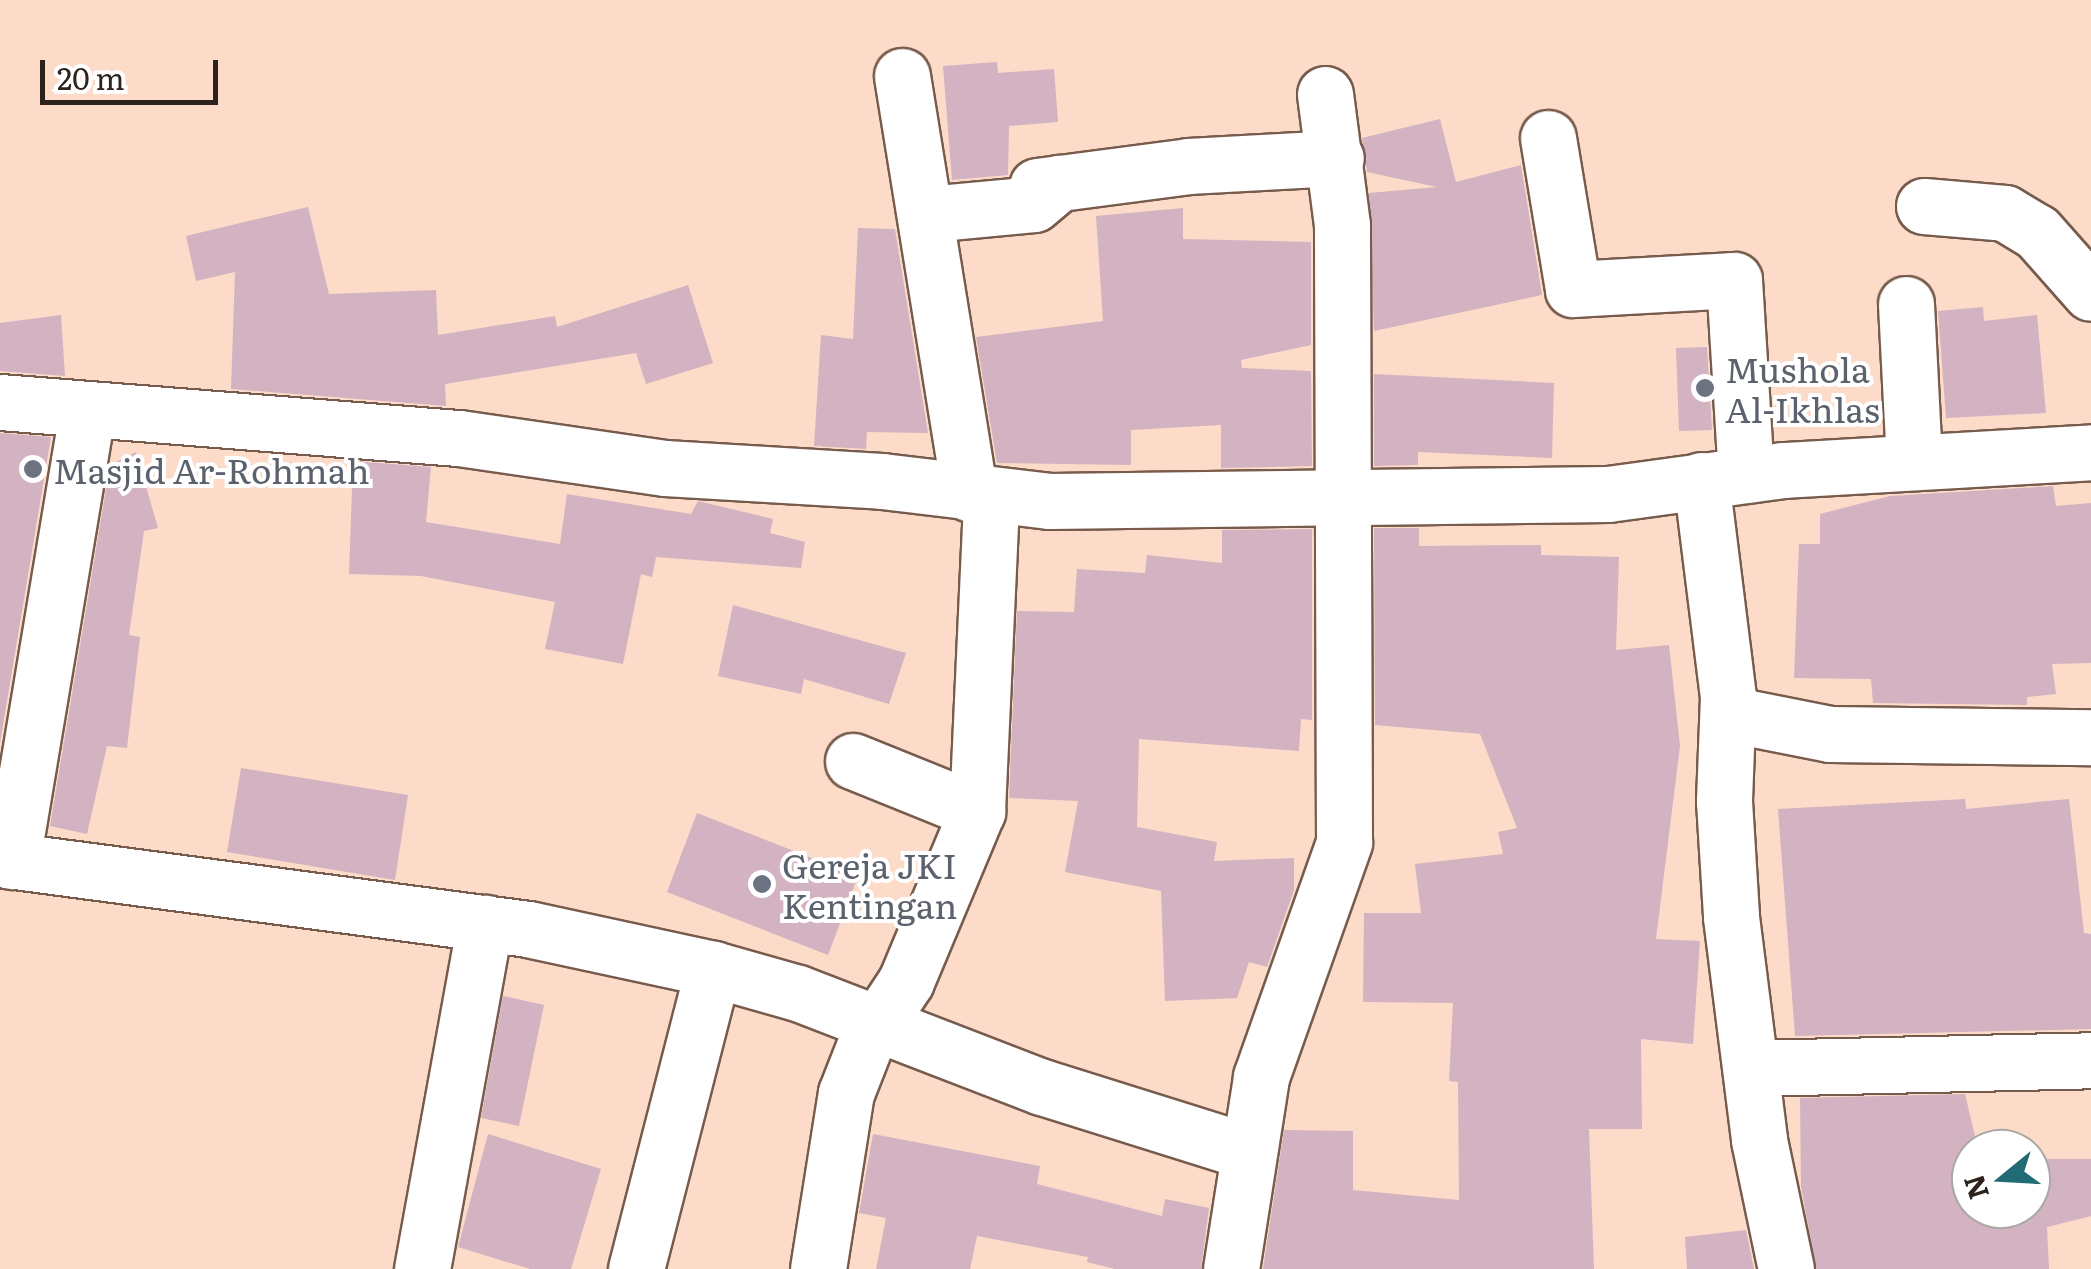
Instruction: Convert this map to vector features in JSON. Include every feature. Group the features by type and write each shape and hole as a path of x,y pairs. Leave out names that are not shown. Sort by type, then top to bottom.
{"street":[{"path":"818,1269 846,1093 875,1027 906,980 977,811 981,496 902,76"},
{"path":"1231,1269 1246,1151 1274,1028 1344,842 1339,497 1342,225 1325,94"},
{"path":"1548,138 1574,289 1734,280 1723,477 1729,714 1727,868 1751,1068 1786,1269"},
{"path":"928,214 1034,204 1048,185 1188,166 1336,158"},
{"path":"1924,206 2004,214 2036,232 2091,293"},
{"path":"1906,304 1914,462"},
{"path":"0,402 459,438 665,468 882,481 981,496 1608,494 1723,477 2091,452"},
{"path":"87,411 6,860 485,923 714,969 798,993 875,1027 1246,1151"},
{"path":"1729,714 1830,734 2091,737"},
{"path":"854,760 977,811"},
{"path":"422,1269 485,923"},
{"path":"636,1269 714,969"},
{"path":"1751,1068 2091,1060"}],"building":[{"path":"997,62 998,73 1054,69 1058,122 1009,126 1008,175 952,180 943,66"},
{"path":"1440,119 1456,182 1521,165 1542,295 1374,331 1369,193 1437,187 1367,172 1362,138"},
{"path":"308,207 329,294 436,290 438,335 555,316 557,327 688,285 713,363 646,384 636,353 445,384 446,406 231,389 235,272 196,281 186,236"},
{"path":"1183,208 1183,239 1311,242 1311,345 1241,360 1242,368 1311,371 1312,466 1221,468 1221,425 1131,430 1131,465 997,463 976,337 1103,321 1096,216"},
{"path":"858,228 895,229 928,433 867,432 866,449 814,446 821,335 853,339"},
{"path":"1983,307 1984,321 2037,315 2046,413 1946,418 1938,311"},
{"path":"61,315 65,376 0,371 0,323"},
{"path":"1707,347 1712,430 1679,431 1676,348"},
{"path":"1374,374 1554,383 1552,458 1418,452 1418,465 1374,466"},
{"path":"0,433 51,437 0,743"},
{"path":"136,452 158,528 144,531 129,635 140,637 127,748 107,746 87,834 50,826 110,465"},
{"path":"353,461 431,467 426,522 560,544 567,494 691,514 698,501 773,519 770,533 805,542 801,568 656,557 652,577 641,574 623,664 545,649 555,602 421,576 349,574"},
{"path":"2053,486 2056,506 2091,503 2091,663 2052,664 2056,694 2027,697 2027,705 1873,703 1871,679 1794,678 1799,544 1820,544 1820,514 1890,496"},
{"path":"1374,528 1419,528 1419,546 1541,545 1541,555 1619,557 1616,650 1669,645 1680,746 1656,939 1700,941 1693,1044 1641,1039 1642,1129 1589,1129 1594,1269 1263,1269 1284,1130 1353,1131 1353,1190 1459,1200 1458,1082 1449,1081 1453,1003 1363,1002 1364,913 1421,913 1415,864 1503,854 1498,832 1517,828 1480,734 1375,725"},
{"path":"1312,529 1312,720 1301,719 1299,751 1139,739 1137,827 1217,842 1214,861 1294,858 1294,890 1267,967 1249,962 1237,998 1165,1001 1161,891 1065,872 1078,801 1009,798 1017,611 1074,612 1077,569 1145,573 1147,555 1222,563 1222,530"},
{"path":"733,605 906,653 889,704 804,679 801,694 718,676"},
{"path":"241,768 408,795 395,880 227,852"},
{"path":"1965,799 1966,809 2069,799 2084,933 2091,934 2091,1029 1795,1036 1778,809"},
{"name":"Gereja JKI Kentingan","path":"697,813 858,876 828,955 667,892"},
{"path":"503,996 544,1005 519,1126 481,1118"},
{"path":"1965,1094 1973,1129 1951,1129 1951,1229 2047,1229 2049,1269 1816,1269 1801,1186 1800,1098"},
{"path":"488,1134 601,1169 571,1269 530,1269 458,1247"},
{"path":"873,1134 1040,1166 1037,1184 1162,1216 1165,1199 1209,1208 1201,1269 1115,1269 1087,1262 1088,1257 977,1236 970,1269 876,1269 886,1218 859,1213"},
{"path":"2051,1159 2091,1159 2091,1216 2051,1226"},
{"path":"1746,1230 1754,1269 1687,1269 1685,1237"}],"place":[{"name":"Mushola Al-Ikhlas","path":"1705,388"},
{"name":"Masjid Ar-Rohmah","path":"33,469"},
{"name":"Gereja JKI Kentingan","path":"762,884"}]}
